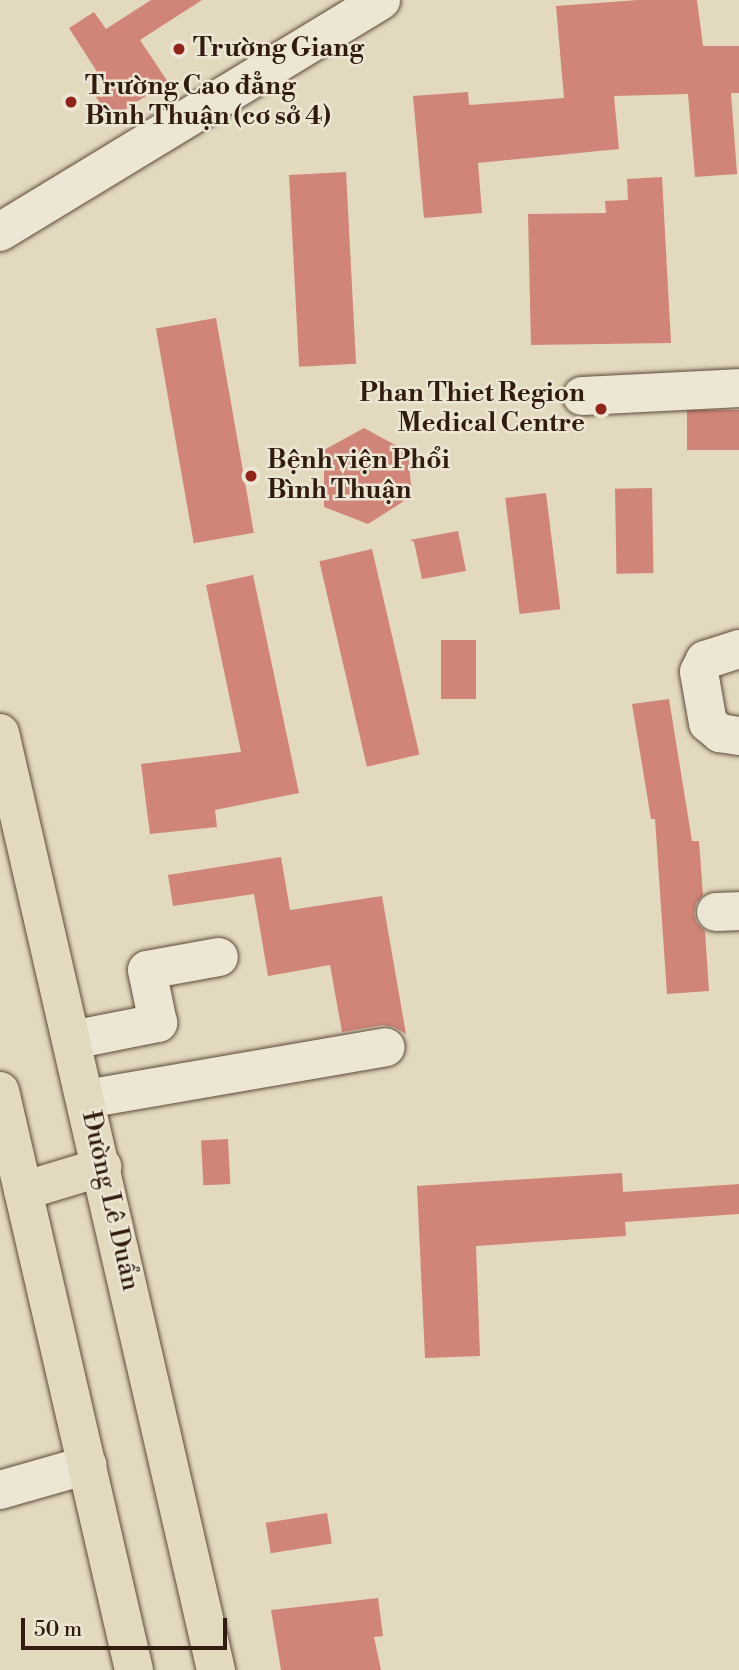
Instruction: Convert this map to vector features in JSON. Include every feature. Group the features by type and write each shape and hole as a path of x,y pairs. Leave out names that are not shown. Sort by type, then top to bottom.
{"main road":[{"name":"Đường Lê Duẩn","path":"0,733 216,1670"},
{"path":"0,1091 134,1670"},
{"path":"23,1191 102,1167"}],"street":[{"path":"0,232 381,0"},
{"path":"582,397 739,388"},
{"path":"739,649 705,660 699,672 708,723 720,733 739,736"},
{"path":"72,1040 158,1023 147,970 219,957"},
{"path":"86,1099 386,1047"},
{"path":"0,1490 87,1465"}],"building":[{"path":"151,0 202,0 140,40 168,82 110,119 96,97 108,89 69,28 94,12 106,29"},
{"path":"638,0 697,0 703,46 739,46 739,93 731,93 737,174 695,177 688,94 614,96 619,149 478,163 482,213 424,218 413,96 468,92 469,105 564,98 556,6"},
{"path":"346,172 356,364 299,367 289,175"},
{"path":"662,177 671,343 531,345 528,214 606,213 605,201 628,200 627,179"},
{"path":"216,318 254,533 194,543 156,329"},
{"path":"687,410 739,410 739,450 687,450"},
{"path":"364,428 408,452 412,496 368,524 324,507 324,450"},
{"path":"652,488 653,573 616,574 615,489"},
{"path":"546,493 560,609 520,614 505,498"},
{"path":"458,531 466,571 422,579 414,542 410,540"},
{"path":"372,549 419,755 367,767 319,561"},
{"path":"253,575 299,793 215,810 217,827 150,834 141,764 241,752 206,585"},
{"path":"441,640 476,640 476,699 441,699"},
{"path":"669,699 692,841 699,841 703,895 696,903 694,914 697,923 705,931 709,991 667,994 655,819 651,819 632,704"},
{"path":"281,857 290,910 382,896 406,1034 394,1027 383,1025 342,1032 330,965 268,976 254,894 173,906 168,875"},
{"path":"228,1139 230,1184 203,1185 201,1140"},
{"path":"622,1173 623,1192 739,1184 739,1214 625,1222 626,1236 476,1246 480,1356 425,1358 417,1186"},
{"path":"327,1513 332,1544 271,1553 266,1523"},
{"path":"378,1598 383,1636 374,1637 381,1670 281,1670 271,1610"}],"place":[{"name":"Trường Giang","path":"179,49"},
{"name":"Trường Cao đẳng Bình Thuận (cơ sở 4)","path":"71,102"},
{"name":"Phan Thiet Region Medical Centre","path":"601,409"},
{"name":"Bệnh viện Phổi Bình Thuận","path":"251,476"}]}
